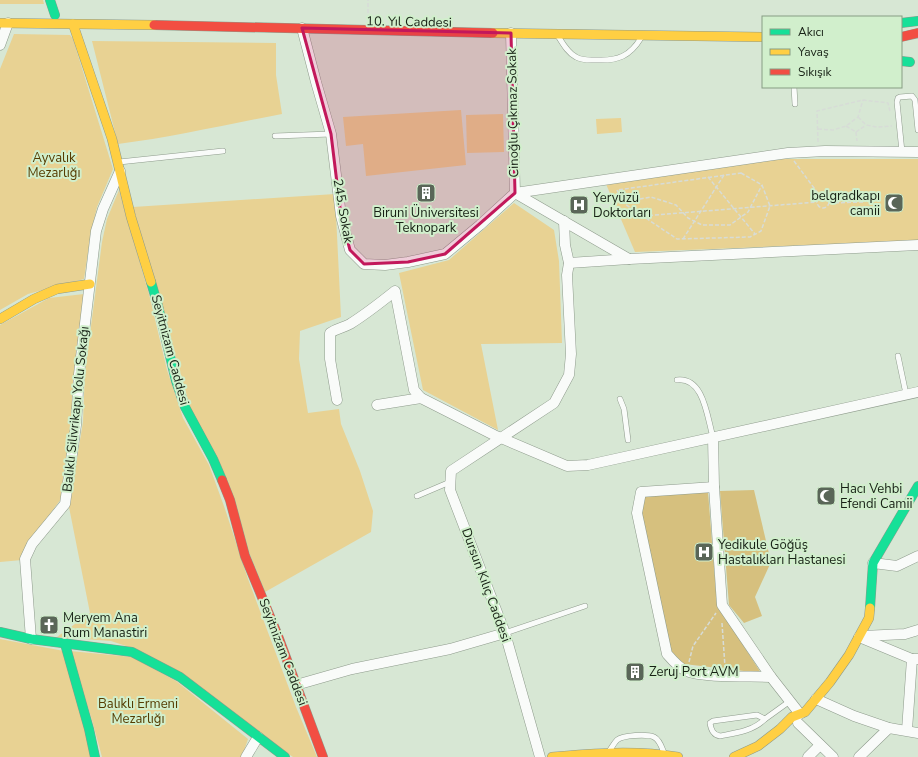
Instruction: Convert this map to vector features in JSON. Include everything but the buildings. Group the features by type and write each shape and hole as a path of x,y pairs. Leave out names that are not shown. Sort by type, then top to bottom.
{"main road":[{"path":"50,0 55,15 62,24"},
{"name":"10. Yıl Caddesi","path":"21,14 762,29"},
{"path":"55,15 65,18 73,24"},
{"path":"902,23 917,21"},
{"path":"902,27 917,21"},
{"name":"10. Yıl Caddesi","path":"4,23 762,37"},
{"name":"Seyitnizam Caddesi","path":"73,24 112,139 132,217 158,306 176,381 185,407 213,459 227,493 246,556 323,757"},
{"path":"902,37 918,33"},
{"path":"906,61 918,68"},
{"path":"0,319 34,299 57,289 90,284"},
{"path":"752,757 786,735 830,682 850,655 869,618 873,563 900,520 918,486"},
{"path":"900,520 918,506"},
{"path":"0,632 65,644 132,652 180,677 285,757"},
{"path":"65,644 89,728 95,757"},
{"path":"734,757 758,746 792,717 799,718"},
{"path":"552,757 609,752 648,755 665,754 678,757"}],"street":[{"path":"0,45 4,23"},
{"name":"245. Sokak","path":"302,28 331,134 341,216 350,250 364,264 385,265 445,254 515,193"},
{"name":"Cinoğlu Çıkmaz Sokak","path":"512,33 515,193"},
{"path":"515,193 788,153 818,151 918,152"},
{"name":"Balıklı Silivrikapı Yolu Sokağı","path":"31,638 25,559 32,544 65,504 76,426 80,374 96,231 119,167"},
{"path":"515,193 629,259"},
{"path":"450,482 451,471 554,403 568,375 571,354 567,274 570,263 565,245 564,221"},
{"path":"570,263 918,245"},
{"path":"337,400 330,359 330,333 337,328 348,325 365,315 395,291 414,390 421,398 500,438 567,466 588,465 918,392"},
{"path":"376,405 421,398"},
{"path":"713,437 714,487 722,605 771,677 790,701 799,718 820,745 833,757"},
{"name":"Dursun Kılıç Caddesi","path":"450,482 450,490 505,633 540,757"},
{"path":"714,487 641,492 637,512 667,654 678,667 687,672 704,675 771,677"},
{"path":"873,563 896,566 918,556"},
{"path":"859,637 905,634 918,630"},
{"path":"296,685 352,669 450,649 505,633"},
{"path":"859,637 915,659 907,730"},
{"path":"816,699 854,716 889,728 918,733"},
{"path":"859,757 889,728"},
{"path":"246,757 258,737"},
{"path":"808,757 820,745"}],"lane":[{"path":"557,34 564,46 575,57 584,60 617,59 628,53 636,46 642,35"},
{"path":"794,88 795,104"},
{"path":"902,152 897,102 898,98 912,96 915,100 918,130"},
{"path":"275,136 331,134"},
{"path":"119,167 223,151"},
{"path":"898,356 906,394"},
{"path":"677,380 682,379 691,382 702,397 713,437"},
{"path":"620,399 624,409 628,440"},
{"path":"417,496 450,482"},
{"path":"505,633 585,606"},
{"path":"764,719 757,715 751,715 717,720 710,723 712,731 720,736 751,729 790,701"},
{"path":"609,752 618,739 630,736 644,736 654,738 660,743 665,754"}],"path":[{"path":"368,0 368,21"},
{"path":"818,151 817,111 863,100 888,103"},
{"path":"818,129 833,130 846,126 858,117 863,100"},
{"path":"858,117 866,125 877,127 894,126"},
{"path":"846,126 856,132 866,125"},
{"path":"788,153 820,196"},
{"path":"741,172 762,184 770,206 761,231 750,237 677,239 622,202 617,190 708,177 741,172"},
{"path":"683,239 724,175"},
{"path":"708,177 755,234"},
{"path":"622,202 651,197 676,205 688,218 702,225 730,225 748,212 762,184"},
{"path":"820,196 824,195 827,197 829,202"},
{"path":"817,202 820,196"},
{"path":"642,216 817,202"},
{"path":"817,202 818,206 824,208 828,206 829,202"},
{"path":"829,202 863,202"},
{"path":"687,672 693,646 722,605"},
{"path":"722,620 725,675"}],"highlighted area":[{"path":"302,28 511,33 515,193 445,254 408,262 364,264 350,250 341,216 331,134"}],"green space":[{"path":"0,0 43,0 44,4 0,4"},
{"name":"Ayvalık Mezarlığı","path":"14,34 70,35 73,39 113,169 97,207 91,233 84,279 28,294 0,310 0,69"},
{"path":"92,41 276,43 276,75 282,114 180,134 118,144"},
{"path":"461,110 466,165 366,176 363,144 346,146 343,117"},
{"path":"503,114 504,152 467,153 466,115"},
{"path":"621,118 622,132 597,134 596,119"},
{"path":"782,159 918,159 918,241 635,252 606,184"},
{"path":"119,190 150,298 167,370 183,418 209,465 248,579 296,707 317,757 293,757 135,649 111,641 57,637 90,613 69,507 83,422 85,372 102,242 107,219"},
{"path":"335,194 341,317 300,331 299,359 308,413 339,409 341,424 360,471 373,511 371,532 265,592 191,410 133,207"},
{"path":"514,203 554,230 559,261 562,343 481,344 498,430 423,390 399,273 449,260"},
{"path":"84,294 74,372 71,422 61,499 31,540 22,560 0,562 0,325 49,298"},
{"name":"Balıklı Ermeni Mezarlığı","path":"0,639 64,651 92,757 0,757"},
{"name":"Balıklı Ermeni Mezarlığı","path":"70,651 132,657 176,681 248,739 242,757 102,757"}],"shaded area":[{"path":"754,490 771,562 755,597 762,616 744,623 729,605 720,491"},
{"path":"708,492 717,604 761,673 684,664 672,654 642,513 645,496"}],"traffic: fast":[{"path":"50,0 55,15"},
{"path":"902,23 918,21"},
{"path":"902,61 910,62"},
{"path":"151,282 176,381 185,407 213,459 222,480"},
{"path":"870,608 873,563 918,486"},
{"path":"0,632 31,639 132,652 180,677 285,757"},
{"path":"65,644 89,729 95,757"}],"traffic: slow":[{"path":"0,23 154,25"},
{"path":"73,24 112,139 131,217 151,282"},
{"path":"493,33 762,37"},
{"path":"0,319 34,299 57,289 90,284"},
{"path":"734,757 758,746 780,729 792,717 805,712 830,682 849,655 869,618 870,608"},
{"path":"552,757 599,753 646,753 678,757"}],"traffic: jam":[{"path":"154,25 493,33"},
{"path":"902,37 918,33"},
{"path":"222,480 230,500 245,556 278,636 323,757"}],"place":[{"name":"Biruni Üniversitesi Teknopark","path":"426,193"},
{"name":"belgradkapı camii","path":"894,203"},
{"name":"Yeryüzü Doktorları","path":"579,205"},
{"name":"Hacı Vehbi Efendi Camii","path":"826,496"},
{"name":"Yedikule Göğüş Hastalıkları Hastanesi","path":"704,552"},
{"name":"Meryem Ana Rum Manastiri","path":"49,625"},
{"name":"Zeruj Port AVM","path":"635,672"}]}
